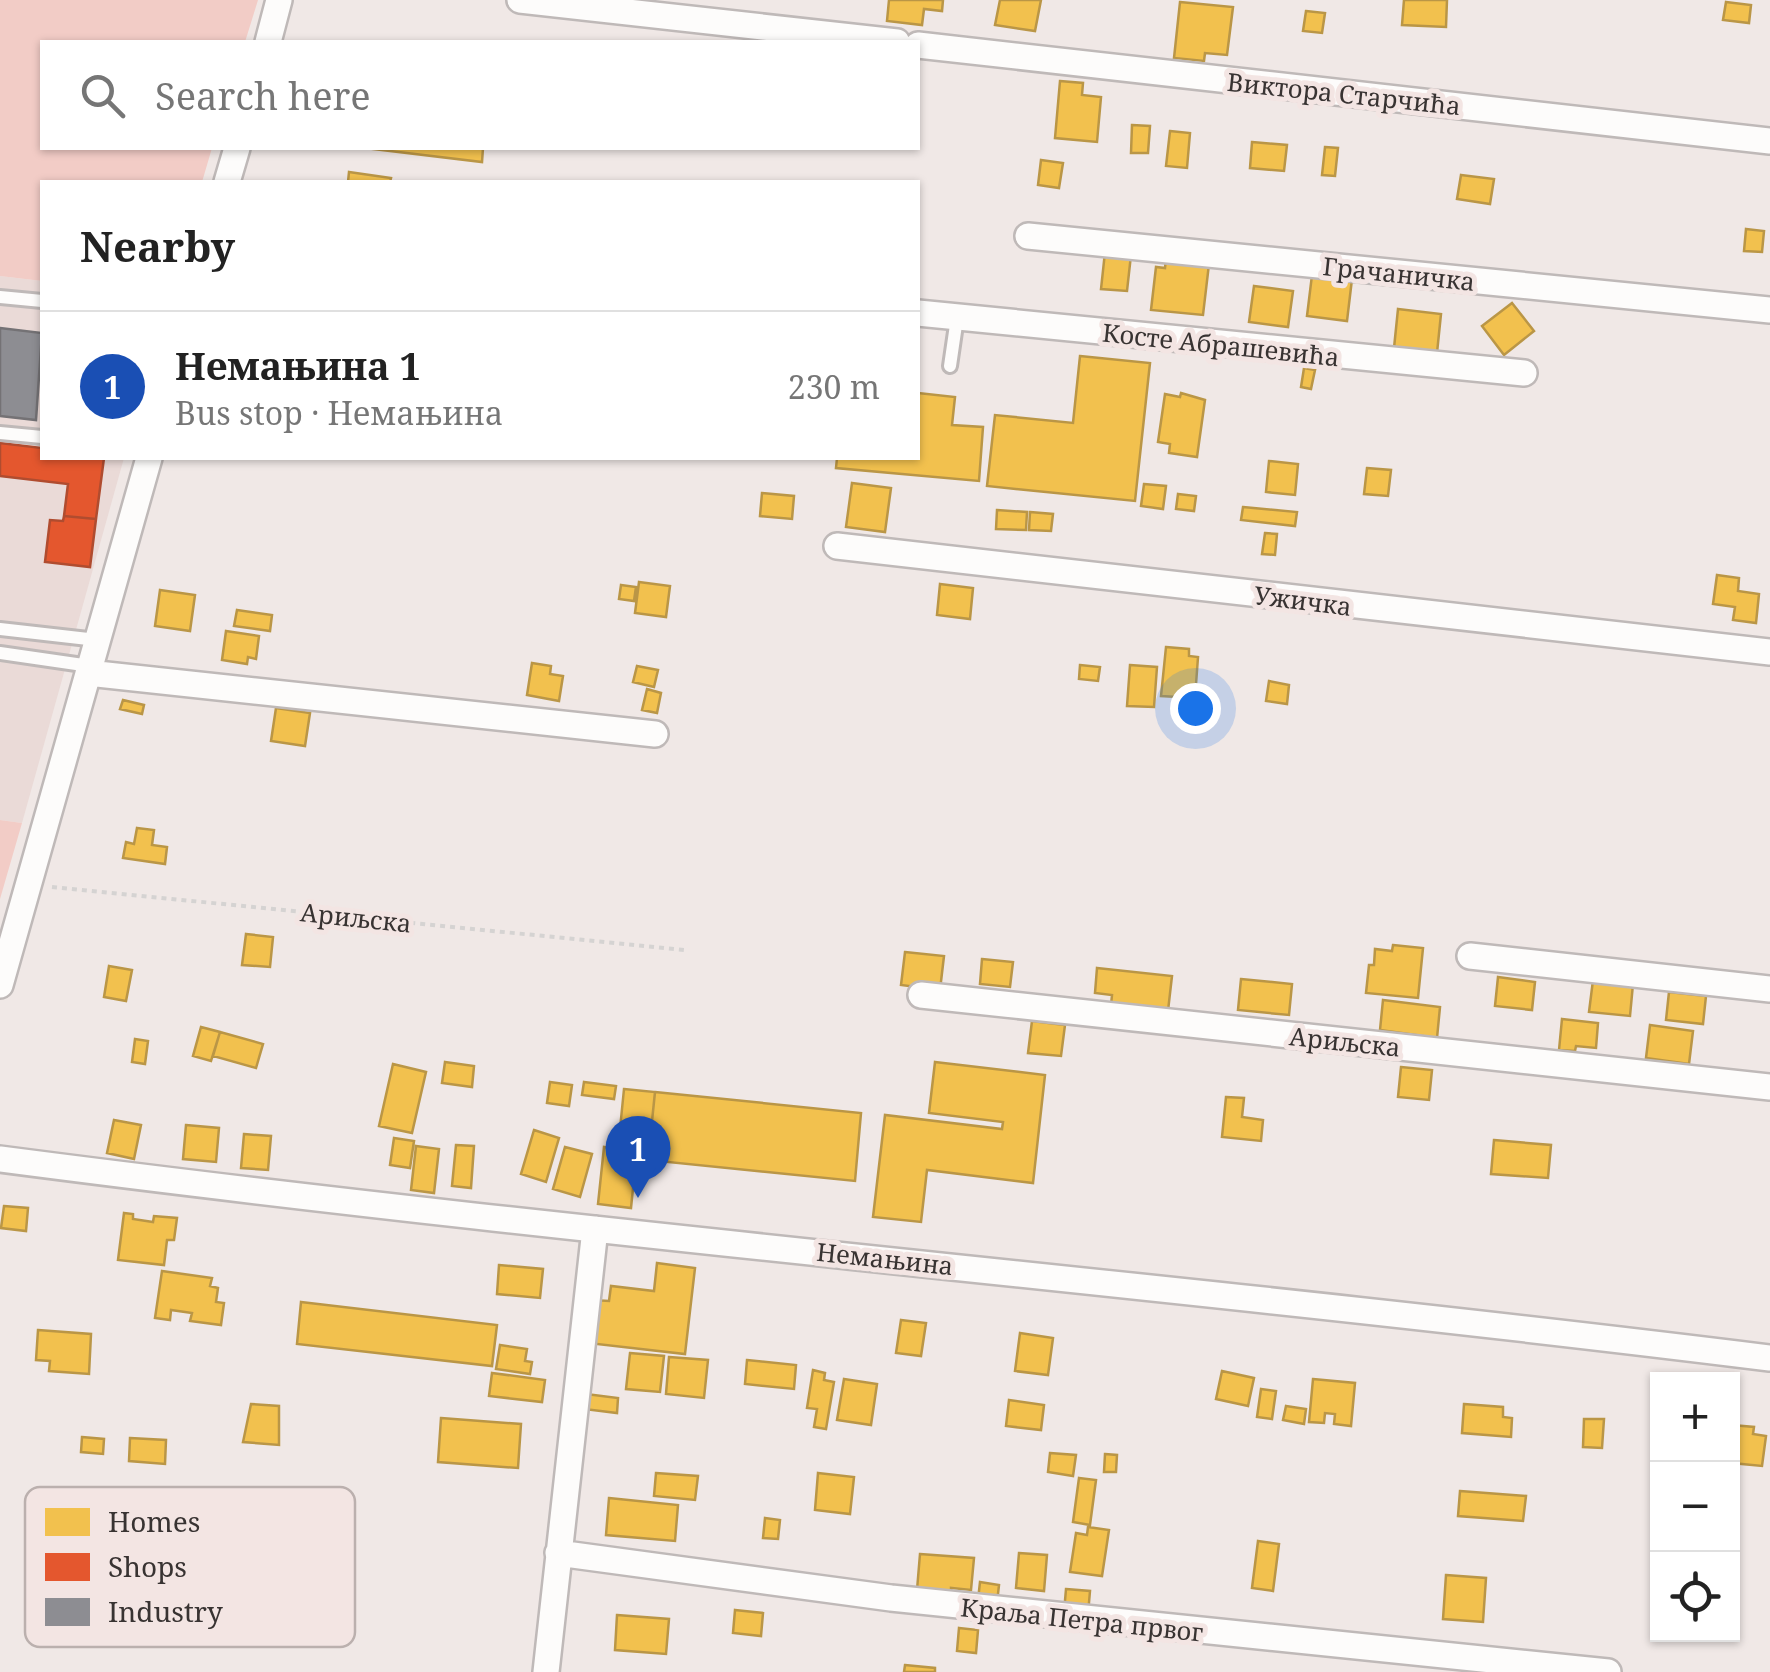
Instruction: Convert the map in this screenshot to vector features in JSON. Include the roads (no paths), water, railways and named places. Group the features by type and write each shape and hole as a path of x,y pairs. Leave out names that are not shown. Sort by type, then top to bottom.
{"street":[{"path":"269,40 280,0"},
{"path":"520,0 879,40"},
{"name":"Виктора Старчића","path":"920,45 1770,141"},
{"path":"228,180 237,150"},
{"name":"Грачаничка","path":"1028,236 1770,310"},
{"name":"Косте Абрашевића","path":"920,313 1524,374"},
{"path":"0,985 148,460"},
{"name":"Ужичка","path":"837,546 1770,652"},
{"path":"89,670 655,734"},
{"path":"1470,956 1770,989"},
{"name":"Ариљска","path":"921,994 1770,1088"},
{"name":"Немањина","path":"0,1159 595,1229 917,1261 1770,1358"},
{"path":"546,1672 595,1229"},
{"name":"Краља Петра првог","path":"558,1553 891,1598 1608,1672"}],"lane":[{"path":"0,297 40,301"},
{"path":"950,366 957,318"},
{"path":"0,433 40,437"},
{"path":"0,629 97,640"},
{"path":"0,653 89,670"}],"place":[{"name":"Немањина 1","path":"638,1198"}]}
